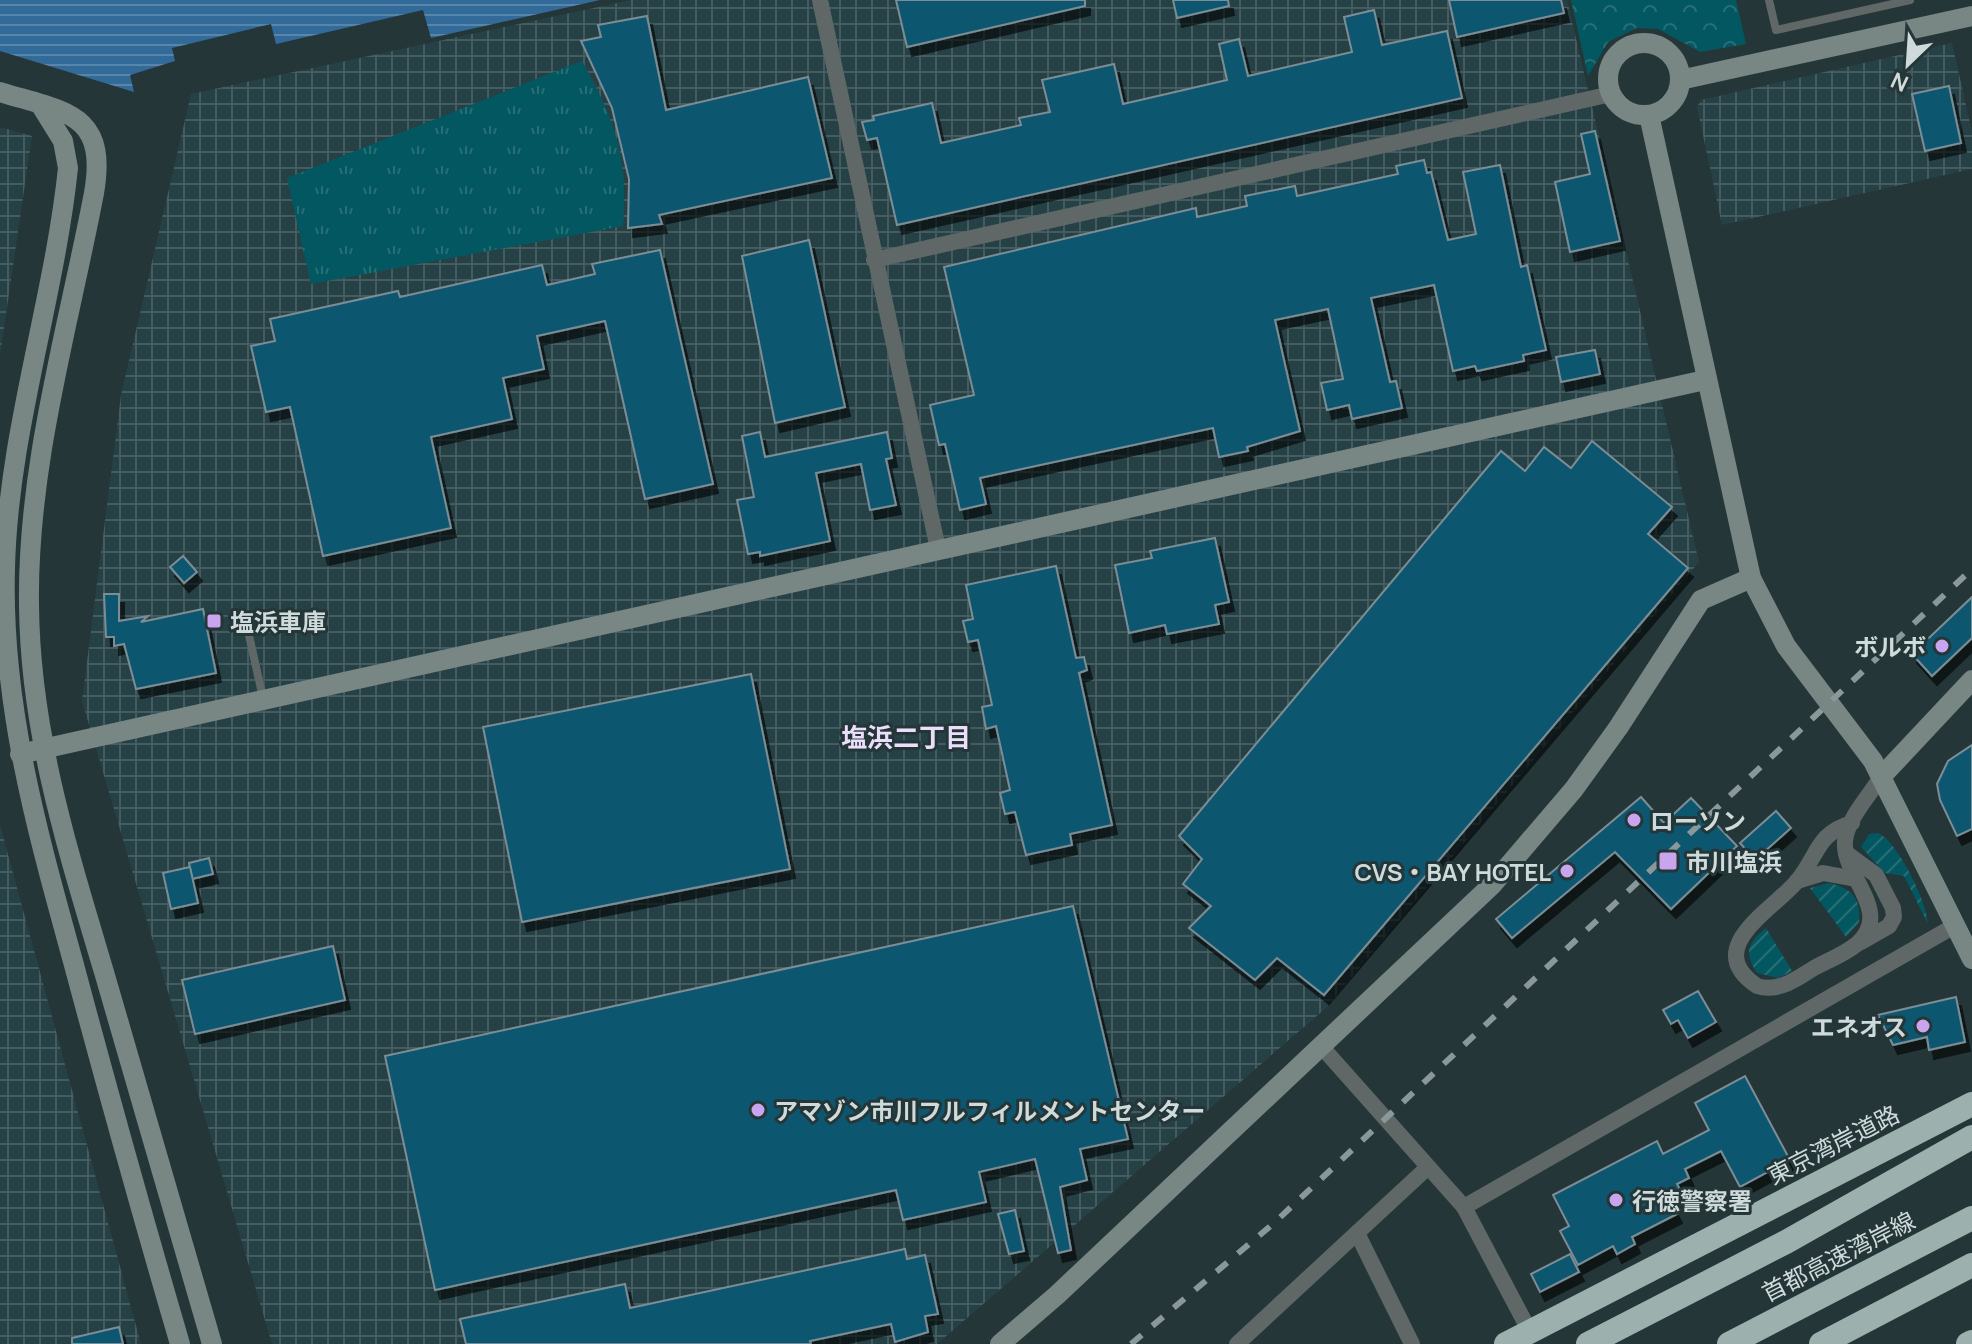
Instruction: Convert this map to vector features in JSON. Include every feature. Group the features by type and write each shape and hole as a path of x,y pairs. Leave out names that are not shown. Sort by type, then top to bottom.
{"highway":[{"name":"東京湾岸道路","path":"1506,1344 1972,1104"},
{"path":"1588,1344 1786,1242 1972,1137"},
{"name":"首都高速湾岸線","path":"1729,1344 1972,1218"},
{"path":"1821,1344 1972,1265"}],"street":[{"path":"820,0 938,549"},
{"path":"1680,80 1972,16"},
{"path":"1654,44 1665,49 1673,58 1680,80 1674,99 1658,113 1649,115 1626,111 1611,94 1608,71 1620,51 1630,45 1654,44"},
{"path":"0,92 40,104 82,123 96,142 98,170 39,469 31,530 28,608 35,697 53,800 212,1344"},
{"path":"874,260 1611,94"},
{"path":"40,104 53,122 67,154 66,183 7,529 4,608 8,677 20,754 52,883 109,1103 180,1344"},
{"path":"1649,115 1751,578 1786,646 1864,746 1972,959"},
{"path":"58,222 88,227"},
{"path":"20,754 1705,380"},
{"path":"1000,1344 1492,885 1546,825 1618,728 1701,600 1751,578"},
{"path":"1857,944 1866,932 1871,912 1846,853 1846,835 1881,777 1972,680"},
{"path":"1846,853 1876,875 1893,908 1894,917 1889,926 1776,988 1765,989 1750,981 1736,955 1740,936 1797,881 1824,837 1852,823"},
{"path":"1797,881 1823,873 1856,879"},
{"path":"52,883 76,877"},
{"path":"1464,1207 1956,925"},
{"path":"75,969 101,961"},
{"path":"1321,1046 1464,1207 1530,1332"},
{"path":"109,1103 139,1093"},
{"path":"1237,1344 1427,1168"},
{"path":"1357,1233 1412,1344"}],"lane":[{"path":"1769,0 1776,30 1910,0"},
{"path":"244,613 263,700"}],"shaded area":[{"path":"0,0 600,0 431,38 423,10 276,44 271,24 172,48 175,61 130,75 134,92 0,51"},
{"path":"631,0 1567,0 1699,562 1326,1008 937,1344 272,1344 82,701 121,395 191,94"},
{"path":"1952,43 1972,132 1972,169 1722,225 1697,107 1701,100"},
{"path":"0,127 32,136 0,355"},
{"path":"0,825 141,1344 0,1344"}],"green space":[{"path":"1571,0 1736,0 1746,44 1700,52 1658,29 1637,28 1608,42 1588,76"},
{"path":"582,61 617,140 623,179 623,226 311,284 287,178"},
{"path":"1878,833 1894,848 1910,874 1923,902 1928,924 1904,876 1885,873 1861,847 1869,834"},
{"path":"1829,883 1849,891 1858,907 1859,922 1846,937 1810,888"},
{"path":"1766,928 1792,971 1778,978 1757,973 1750,960 1752,943"}],"building":[{"path":"896,0 1085,0 1085,6 907,47"},
{"path":"1173,0 1228,0 1229,6 1177,18"},
{"path":"1449,0 1561,0 1564,13 1457,37"},
{"path":"1374,10 1382,45 1447,31 1462,98 897,225 877,138 867,140 862,122 874,120 873,116 932,103 941,143 1021,125 1019,118 1050,112 1042,80 1114,64 1123,104 1227,80 1219,44 1239,39 1248,76 1352,52 1344,17"},
{"path":"647,16 666,110 808,77 832,178 659,215 662,224 628,228 629,179 612,108 581,41 601,37 598,25"},
{"path":"1949,86 1961,143 1925,151 1912,94"},
{"path":"1595,131 1620,241 1570,252 1555,182 1590,174 1581,134"},
{"path":"1424,160 1427,173 1431,172 1448,240 1476,234 1463,172 1500,165 1521,267 1527,265 1546,350 1523,355 1524,361 1477,371 1475,366 1453,371 1434,285 1371,298 1390,382 1396,381 1402,408 1352,419 1349,405 1327,410 1321,383 1343,379 1328,309 1275,320 1300,431 1247,447 1248,451 1219,457 1213,428 980,478 986,504 960,510 945,444 939,445 930,405 974,395 944,267 1196,208 1197,217 1247,206 1245,196 1295,186 1297,196 1398,174 1396,166"},
{"path":"809,240 845,407 775,423 742,256"},
{"path":"660,250 713,484 645,499 605,321 537,336 544,369 503,378 512,419 431,437 451,528 323,556 290,407 266,412 251,346 275,341 270,319 398,291 400,297 542,265 547,285 595,274 592,264"},
{"path":"1595,350 1600,374 1561,382 1556,357"},
{"path":"760,432 765,457 887,432 892,458 886,459 896,505 870,510 861,464 816,473 830,541 760,556 760,552 748,554 737,500 754,497 742,436"},
{"path":"1592,441 1672,507 1648,534 1688,568 1324,995 1277,958 1255,980 1189,928 1211,906 1183,884 1202,859 1179,836 1501,451 1525,471 1544,447 1571,468"},
{"path":"1215,538 1229,602 1215,605 1219,624 1167,634 1165,625 1129,633 1115,565 1152,558 1150,551"},
{"path":"183,556 197,572 184,583 170,567"},
{"path":"1056,566 1076,658 1084,657 1087,670 1079,673 1112,825 1070,834 1072,845 1026,855 1015,812 1005,814 1000,793 1010,790 996,726 986,729 982,707 992,705 978,640 968,642 963,621 973,619 966,585"},
{"path":"104,594 119,594 119,621 148,616 141,622 203,609 216,673 136,689 124,644 114,646 114,637 106,637"},
{"name":"ボルボ","path":"1972,597 1972,638 1932,676 1912,654"},
{"path":"751,674 790,869 522,922 483,727"},
{"path":"1972,745 1972,829 1957,836 1940,800 1937,784 1948,761"},
{"path":"1641,797 1664,823 1691,798 1737,846 1671,909 1615,852 1512,938 1496,919"},
{"path":"1776,811 1791,828 1755,860 1740,843"},
{"path":"209,858 213,874 192,879 189,863"},
{"path":"190,867 198,903 171,909 163,873"},
{"name":"アマゾン市川フルフィルメントセンター","path":"1073,906 1128,1139 1080,1149 1087,1180 1060,1187 1071,1250 1058,1253 1035,1159 979,1172 986,1202 903,1220 896,1190 435,1290 385,1056"},
{"path":"333,946 345,1000 195,1034 182,980"},
{"path":"1698,991 1716,1022 1688,1038 1678,1020 1671,1024 1663,1010"},
{"name":"エネオス","path":"1956,997 1965,1042 1929,1050 1927,1037 1893,1045 1878,1015"},
{"name":"行徳警察署","path":"1745,1076 1790,1160 1740,1187 1721,1151 1685,1169 1689,1178 1677,1184 1684,1197 1671,1203 1677,1214 1632,1237 1635,1244 1617,1254 1613,1246 1578,1265 1560,1231 1569,1226 1553,1195 1657,1141 1663,1154 1709,1130 1695,1103"},
{"path":"1015,1210 1024,1251 1009,1254 998,1214"},
{"path":"905,1249 907,1259 925,1255 938,1314 925,1316 928,1332 895,1342 891,1324 810,1341 811,1344 466,1344 460,1319 625,1284 630,1308"},
{"path":"1570,1254 1579,1272 1540,1292 1531,1274"},
{"path":"119,1327 123,1344 72,1344 72,1338"}],"railway":[{"path":"1131,1344 1274,1223 1972,569"}],"place":[{"name":"塩浜車庫","path":"214,621"},
{"name":"ボルボ","path":"1942,646"},
{"name":"ローソン","path":"1634,820"},
{"name":"市川塩浜","path":"1668,861"},
{"name":"CVS・BAY HOTEL","path":"1567,871"},
{"name":"エネオス","path":"1923,1026"},
{"name":"アマゾン市川フルフィルメントセンター","path":"758,1110"},
{"name":"行徳警察署","path":"1616,1200"}],"district":[{"name":"塩浜二丁目","path":"906,737"}]}
